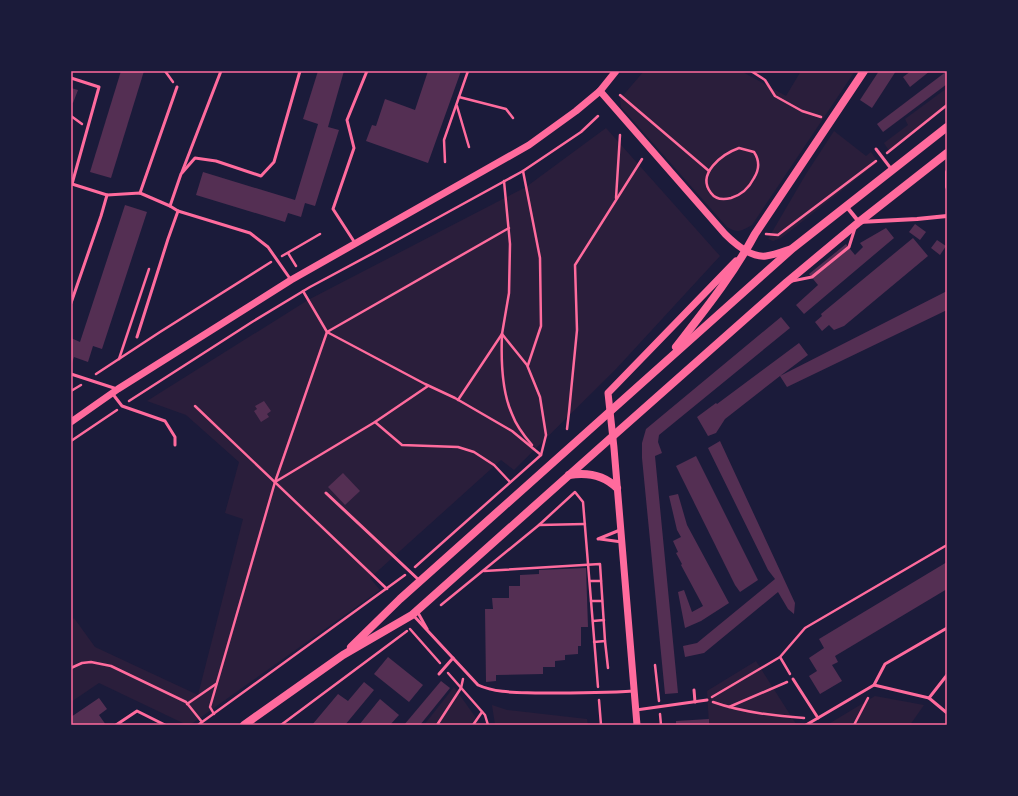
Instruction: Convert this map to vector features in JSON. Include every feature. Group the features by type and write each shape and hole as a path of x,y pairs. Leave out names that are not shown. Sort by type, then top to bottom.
{"main road":[{"path":"661,365 716,296 755,234 864,71"},
{"path":"343,655 400,599 793,248 947,126"},
{"path":"244,725 343,655 415,613 787,282 857,223 947,153"},
{"path":"569,475 592,474 611,481 617,488"}],"street":[{"path":"71,422 115,391 290,280 527,146 564,120 600,91 616,71"},
{"path":"600,91 725,234 737,245 755,255 764,257 793,248"},
{"path":"947,172 947,187"},
{"path":"846,206 857,223 947,216"},
{"path":"637,725 611,410 608,393 746,250"}],"lane":[{"path":"170,206 221,71"},
{"path":"181,174 195,158 216,161 262,176 274,162 300,71"},
{"path":"355,244 333,209 354,148 347,120 367,71"},
{"path":"71,78 99,87 72,184 107,195 140,193 170,206 178,212 250,233 268,247 290,280"},
{"path":"140,193 177,87"},
{"path":"876,148 892,170"},
{"path":"71,303 107,195"},
{"path":"138,337 168,239 178,212"},
{"path":"787,282 812,277 849,247 857,223"},
{"path":"71,374 115,391 122,406 165,421 175,438 175,446"},
{"path":"326,493 420,581"},
{"path":"621,530 598,539 622,542"},
{"path":"415,613 419,622 430,634 478,685 484,688 504,692 599,693 634,691"},
{"path":"415,613 430,634"},
{"path":"806,725 874,685 885,664 947,628"},
{"path":"439,674 453,658"},
{"path":"929,698 947,676"},
{"path":"793,679 818,718"},
{"path":"874,685 929,698 947,712"},
{"path":"694,690 695,702"},
{"path":"636,710 707,700"},
{"path":"116,725 137,711 165,725"}],"path":[{"path":"165,71 177,87"},
{"path":"445,162 444,140 468,71"},
{"path":"751,71 765,80 775,96 802,111 831,120"},
{"path":"620,95 709,171"},
{"path":"459,96 506,109 513,118"},
{"path":"456,104 469,147"},
{"path":"755,234 778,235 882,157 947,105"},
{"path":"71,116 88,128"},
{"path":"71,441 122,406 303,291 523,171 582,132 598,116"},
{"path":"616,200 620,135"},
{"path":"739,148 754,152 758,157 759,163 754,178 747,189 734,197 719,199 713,196 706,184 706,177 709,171 720,157 739,148"},
{"path":"567,429 577,330 575,265 642,159"},
{"path":"523,171 540,258 541,326 528,365"},
{"path":"504,181 508,228 509,293 502,334 501,360 512,416 538,452"},
{"path":"214,714 210,707 216,684 275,482 327,332 508,228"},
{"path":"71,391 160,332 276,259 320,234"},
{"path":"119,359 150,264"},
{"path":"303,291 327,332 428,386 458,400 512,431 541,455"},
{"path":"198,725 410,572 541,455 546,435 540,397 528,365 502,334"},
{"path":"458,400 502,334"},
{"path":"275,482 375,422 428,386"},
{"path":"195,406 387,589"},
{"path":"375,422 402,445 458,447 474,452 494,465 510,482"},
{"path":"440,605 484,571 539,525 575,492 583,502 601,725"},
{"path":"539,525 585,524"},
{"path":"707,700 780,657 805,628 947,545"},
{"path":"484,571 600,564 608,668"},
{"path":"590,581 601,581"},
{"path":"591,601 602,601"},
{"path":"593,621 604,620"},
{"path":"281,725 419,622"},
{"path":"410,629 485,715 488,725"},
{"path":"594,642 605,641"},
{"path":"728,708 793,679 780,657"},
{"path":"71,667 82,663 91,662 111,666 187,704 202,722"},
{"path":"655,665 661,725"},
{"path":"187,704 216,684"},
{"path":"854,725 874,685"},
{"path":"437,725 461,688"},
{"path":"707,700 728,708 788,717 807,718"},
{"path":"473,725 482,712"}],"shaded area":[{"path":"644,71 741,71 786,96 801,71 855,71 752,225 737,231 727,227 621,107 620,99"},
{"path":"947,88 947,107 890,152 884,143 908,125 905,119"},
{"path":"606,128 720,256 616,369 514,470 501,460 370,578 380,590 190,725 187,725 99,683 71,702 71,621 74,618 95,647 198,695 243,519 225,513 239,462 186,415 147,401 308,300 526,187"},
{"path":"834,131 866,156 871,152 878,162 781,238 773,241 768,239 806,174"},
{"path":"756,661 796,724 709,725 707,691"},
{"path":"454,687 481,725 424,725"},
{"path":"875,696 924,705 910,725 827,725"},
{"path":"492,705 507,710 587,719 588,725 495,725"}],"building":[{"path":"121,71 144,71 111,178 90,172"},
{"path":"318,71 344,71 328,127 339,130 315,206 305,203 301,217 288,213 285,222 196,195 203,172 295,200 318,124 303,119"},
{"path":"428,71 461,71 428,163 366,141 372,125 376,126 385,99 415,110"},
{"path":"879,71 896,71 872,108 860,100"},
{"path":"911,71 930,71 910,87 903,77"},
{"path":"947,71 947,84 883,132 877,124"},
{"path":"71,88 78,90 73,103 71,102"},
{"path":"125,205 147,212 102,349 93,346 88,362 74,357 71,366 71,338 80,342"},
{"path":"915,224 926,232 920,240 909,232"},
{"path":"886,228 894,238 804,314 796,305 818,285 809,274 846,244 855,255 863,247 860,243"},
{"path":"913,238 928,256 844,326 834,330 829,325 822,331 815,322 822,316 821,314"},
{"path":"937,240 946,246 940,255 931,248"},
{"path":"947,291 947,310 787,387 780,376"},
{"path":"781,317 790,328 659,435 658,442 662,453 655,456 678,693 665,694 642,458 642,443 646,429"},
{"path":"799,343 808,355 725,419 716,433 708,436 697,417 716,403 717,404"},
{"path":"264,401 271,411 267,414 269,417 261,422 254,411 257,409 255,406"},
{"path":"720,441 795,603 794,614 788,609 778,592 704,653 685,657 683,646 697,643 775,579 768,570 708,448"},
{"path":"696,456 758,580 740,592 735,585 676,466"},
{"path":"343,473 360,491 345,505 328,487"},
{"path":"678,494 687,525 729,603 701,621 685,628 678,592 684,590 692,612 703,606 681,565 682,564 676,553 678,552 673,541 681,537 677,530 669,496"},
{"path":"947,562 947,589 835,656 838,662 832,665 842,681 820,694 809,676 817,671 809,658 824,648 819,639"},
{"path":"586,568 588,627 581,627 581,646 578,646 578,654 565,655 565,660 555,661 555,667 543,667 543,674 496,675 496,681 486,682 485,609 493,609 492,598 509,598 509,586 520,586 520,575 539,574 539,570"},
{"path":"388,657 423,685 409,702 374,674"},
{"path":"441,681 450,688 420,725 404,725"},
{"path":"364,682 374,690 345,725 312,725 338,694 348,701"},
{"path":"99,698 107,709 99,715 106,725 71,725 71,717"},
{"path":"380,699 399,715 390,725 359,725"},
{"path":"709,719 709,725 676,725 676,721"}]}
